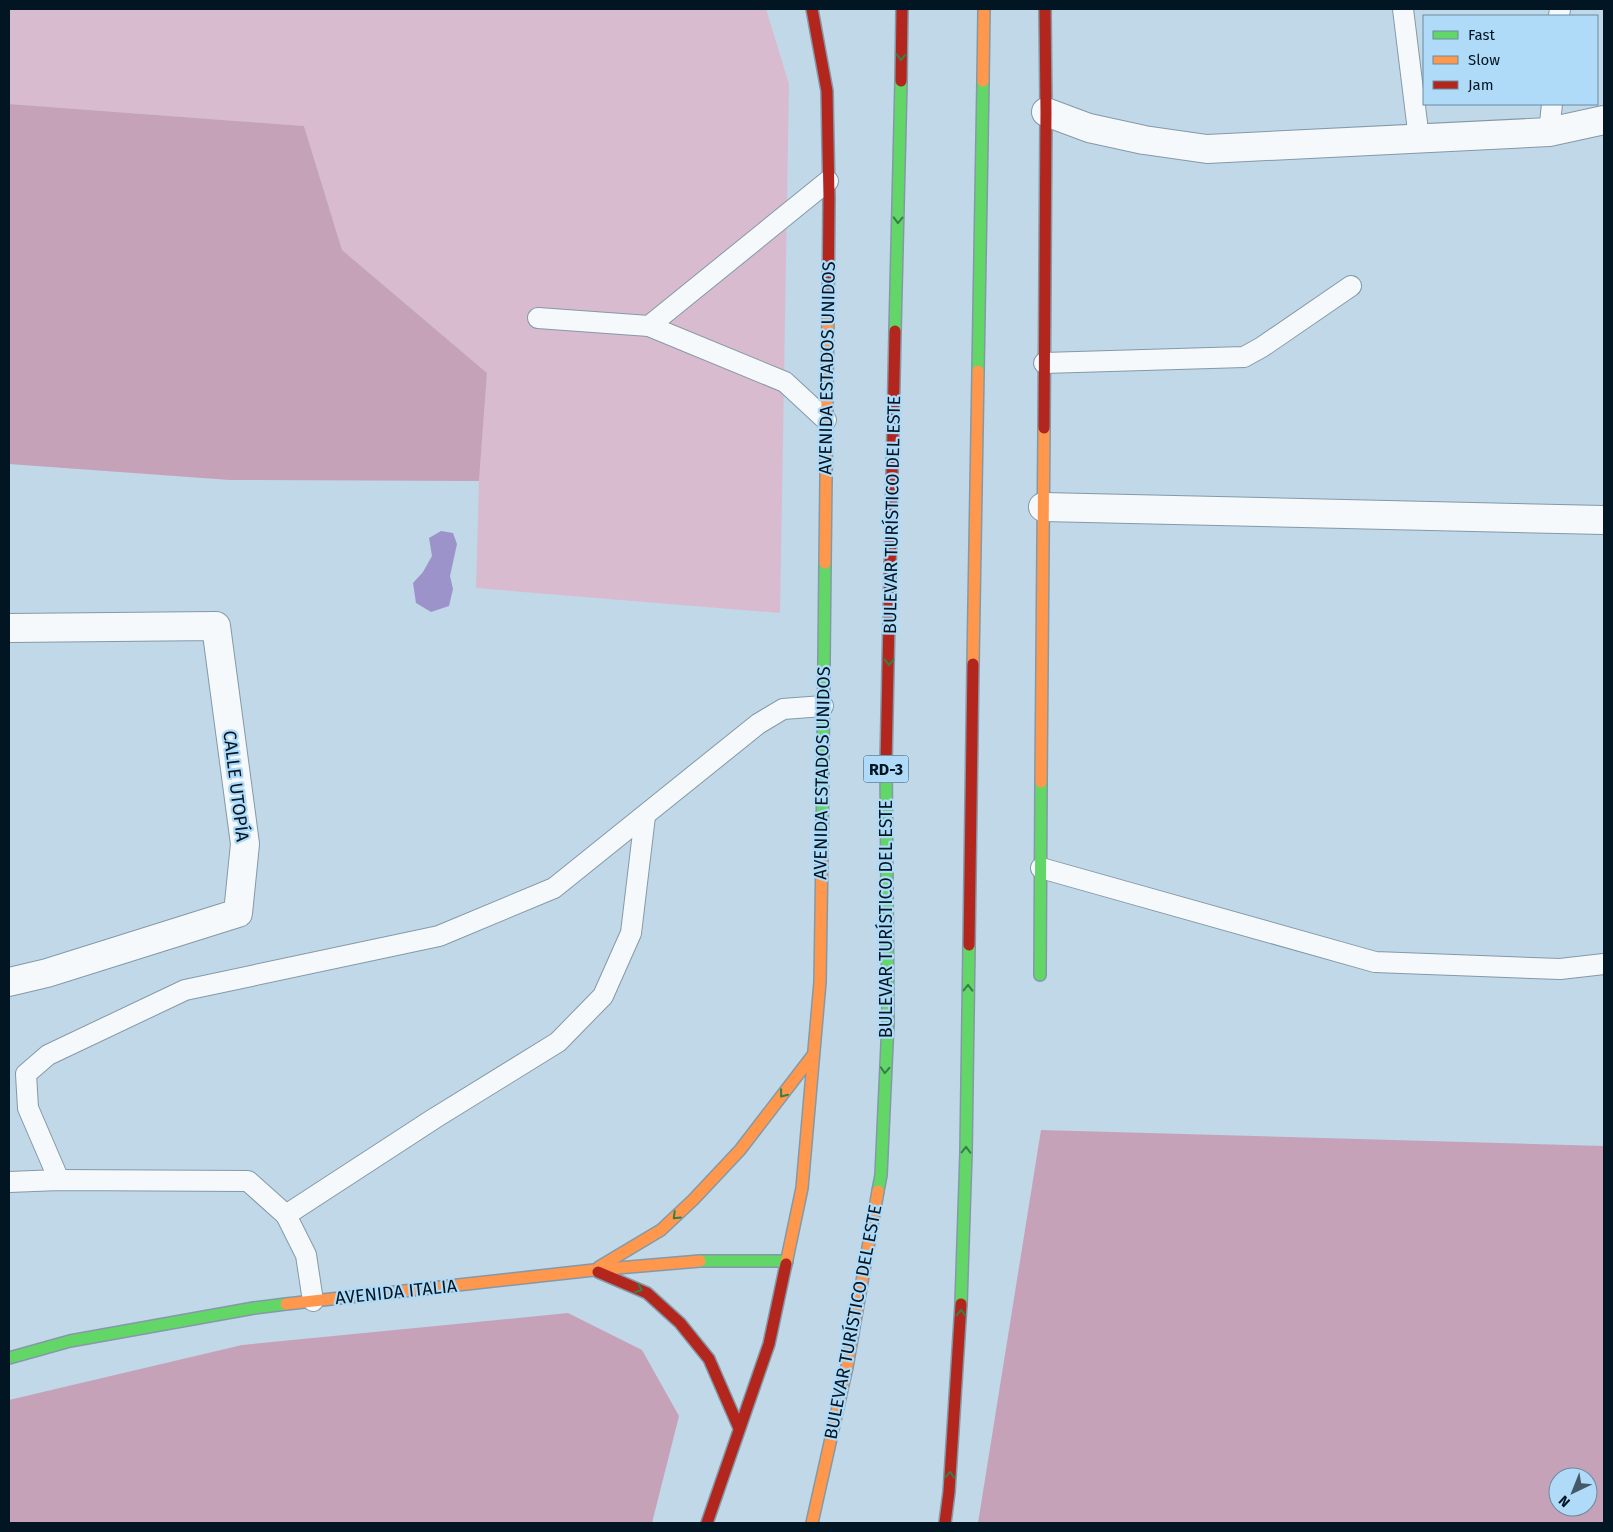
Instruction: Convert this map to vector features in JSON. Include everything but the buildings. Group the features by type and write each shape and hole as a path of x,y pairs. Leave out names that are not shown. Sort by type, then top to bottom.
{"main road":[{"name":"AVENIDA ESTADOS UNIDOS","path":"707,1523 769,1344 787,1261 802,1188 820,982 828,181 827,91 812,9"},
{"name":"BULEVAR TURÍSTICO DEL ESTE","path":"812,1523 847,1367 881,1175 888,1022 886,787 902,9"},
{"path":"945,1523 949,1492 960,1327 966,1153 984,9"},
{"path":"1040,975 1046,112 1044,9"},
{"path":"594,1270 661,1230 693,1200 740,1150 813,1055"},
{"name":"AVENIDA ITALIA","path":"9,1358 70,1341 254,1308 594,1270 692,1261 787,1261"},
{"path":"594,1270 648,1293 680,1323 709,1359 739,1428"}],"street":[{"path":"1046,112 1089,128 1144,140 1207,149 1549,132 1604,120"},
{"path":"1043,507 1604,520"},
{"name":"CALLE UTOPÍA","path":"9,628 216,626 245,844 238,913 47,973 9,982"}],"lane":[{"path":"1403,9 1419,139"},
{"path":"1549,132 1552,105"},
{"path":"649,326 828,181"},
{"path":"1044,363 1244,357 1262,347 1351,286"},
{"path":"538,318 649,326 785,382 826,420"},
{"path":"59,1180 28,1108 17,1075 48,1055 186,990 439,936 554,888 758,724 783,709 823,706"},
{"path":"286,1215 558,1042 603,996 631,933 645,816"},
{"path":"1041,868 1376,962 1560,969 1604,964"},
{"path":"9,1182 59,1180 248,1181 286,1215 306,1255 313,1301"}],"shaded area":[{"path":"9,9 766,9 789,84 780,613 476,588 479,481 487,373 342,250 304,126 9,104"},
{"path":"9,104 304,126 342,250 487,373 479,481 230,480 9,464"},
{"path":"441,531 453,533 457,544 450,576 453,589 449,606 431,612 416,603 413,583 423,572 432,556 429,538"},
{"path":"1041,1130 1604,1146 1604,1523 978,1523"},
{"path":"568,1313 642,1350 679,1416 652,1523 9,1523 9,1400 242,1345"}],"traffic: fast":[{"path":"895,331 901,81"},
{"path":"978,371 983,81"},
{"path":"822,851 825,563"},
{"path":"878,1191 881,1175 888,1022 886,764"},
{"path":"1040,975 1041,782"},
{"path":"961,1304 966,1153 969,945"},
{"path":"700,1261 787,1261"},
{"path":"9,1358 70,1341 286,1304"}],"traffic: slow":[{"path":"983,81 984,9"},
{"path":"825,563 828,311"},
{"path":"973,664 978,371"},
{"path":"1041,782 1044,428"},
{"path":"786,1264 802,1188 820,982 822,851"},
{"path":"599,1267 661,1230 693,1200 740,1150 813,1055"},
{"path":"812,1523 847,1367 878,1191"},
{"path":"286,1304 594,1270 700,1261"}],"traffic: jam":[{"path":"812,9 827,91 829,198 828,311"},
{"path":"901,81 902,9"},
{"path":"1044,428 1045,9"},
{"path":"886,764 895,331"},
{"path":"969,945 973,664"},
{"path":"707,1523 769,1344 786,1264"},
{"path":"598,1272 647,1293 680,1323 709,1359 739,1428"},
{"path":"945,1523 949,1492 961,1304"}]}
